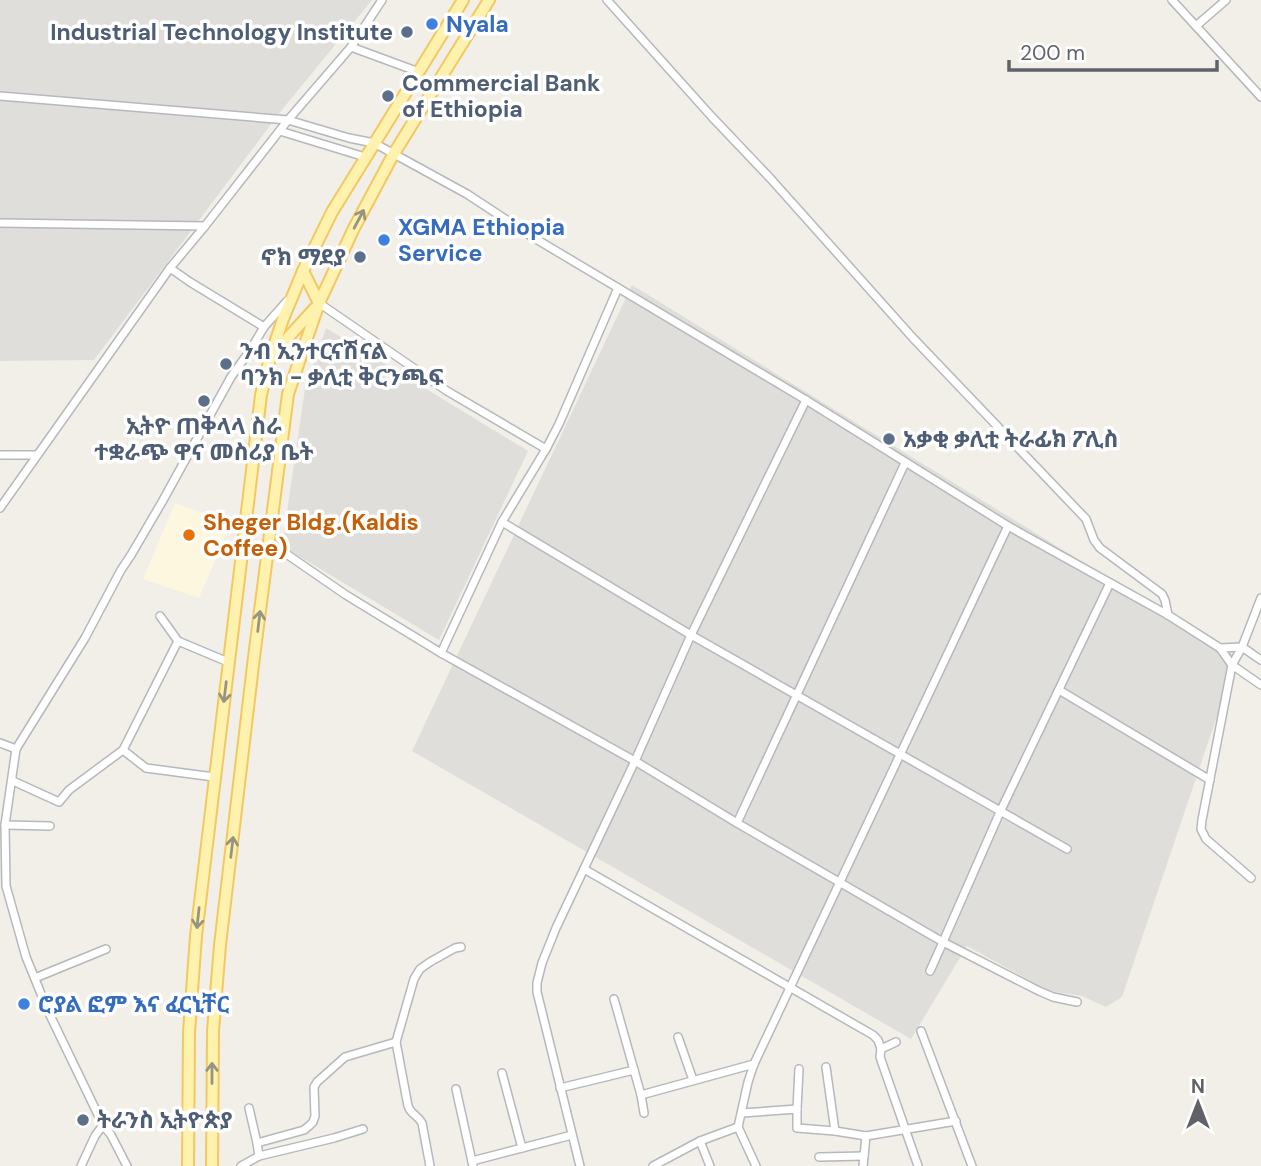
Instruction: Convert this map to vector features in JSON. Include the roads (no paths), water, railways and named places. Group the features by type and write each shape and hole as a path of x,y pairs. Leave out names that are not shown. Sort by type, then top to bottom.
{"main road":[{"path":"188,1166 189,1032 196,936 261,396 283,319 332,212 463,0"},
{"path":"212,1166 213,1031 220,945 288,394 319,303 354,228 393,155 489,0"},
{"path":"303,271 319,303"},
{"path":"270,358 319,303"}],"street":[{"path":"0,508 170,268 288,120 351,47 382,0"},
{"path":"607,0 771,178 913,338 1086,519 1100,548 1162,594 1168,615"},
{"path":"1172,0 1261,97"},
{"path":"1196,26 1226,0"},
{"path":"351,47 419,72"},
{"path":"0,96 288,120 374,143 467,194 531,236 806,400 1008,526 1168,615 1220,648 1232,665 1261,685"},
{"path":"279,131 365,157"},
{"path":"0,223 205,226"},
{"path":"170,268 264,327"},
{"path":"442,653 502,522 559,424 618,288"},
{"path":"127,1166 103,1125 48,1011 26,957 3,887 5,825 16,749 85,638 231,377 264,327 293,294"},
{"path":"319,303 447,391 546,449"},
{"path":"580,1166 537,992 542,963 691,635 806,400"},
{"path":"0,455 36,455"},
{"path":"737,823 905,463"},
{"path":"502,522 691,635 1067,849"},
{"path":"756,1166 738,1127 754,1064 1008,526"},
{"path":"269,542 346,596 442,653 635,761 943,942 1039,991 1077,1002"},
{"path":"930,971 1000,812 1110,583"},
{"path":"1251,878 1206,839 1203,835 1202,820 1232,665 1261,598"},
{"path":"160,617 178,641 228,662"},
{"path":"13,781 59,802 69,790 123,750 178,641"},
{"path":"1220,648 1241,647 1261,660"},
{"path":"1059,690 1210,780"},
{"path":"0,743 16,749"},
{"path":"123,750 146,768 214,777"},
{"path":"5,825 50,826"},
{"path":"584,869 873,1035 878,1040 880,1057 918,1166"},
{"path":"430,1166 422,1123 420,1118 410,1112 408,1106 396,1042 414,979 421,969 461,947"},
{"path":"35,978 106,949"},
{"path":"614,999 644,1113"},
{"path":"920,1031 957,1121 972,1166"},
{"path":"678,1037 693,1080"},
{"path":"257,1143 304,1130 309,1126 315,1116 314,1087 345,1057 396,1042"},
{"path":"881,1049 896,1042"},
{"path":"641,1095 754,1064"},
{"path":"826,1067 835,1131"},
{"path":"799,1069 797,1128 866,1136 957,1121"},
{"path":"560,1088 634,1070"},
{"path":"502,1073 522,1148"},
{"path":"456,1089 473,1163 572,1135"},
{"path":"249,1108 259,1156"},
{"path":"742,1113 797,1109"},
{"path":"81,1166 91,1142 103,1125"},
{"path":"653,1166 700,1141 738,1127"},
{"path":"241,1166 259,1156 363,1129"},
{"path":"863,1166 866,1136"},
{"path":"700,1141 709,1166"},
{"path":"819,1157 864,1156"}],"place":[{"name":"Nyala","path":"432,24"},
{"name":"Industrial Technology Institute","path":"407,32"},
{"name":"Commercial Bank of Ethiopia","path":"388,96"},
{"name":"XGMA Ethiopia Service","path":"384,240"},
{"name":"ኖክ ማደያ","path":"360,257"},
{"name":"ንብ ኢንተርናሽናል ባንክ - ቃሊቲ ቅርንጫፍ","path":"226,364"},
{"name":"ኢትዮ ጠቅላላ ስራ ተቋራጭ ዋና መስሪያ ቤት","path":"204,401"},
{"name":"አቃቂ ቃሊቲ ትራፊክ ፖሊስ","path":"889,439"},
{"name":"Sheger Bldg.(Kaldis Coffee)","path":"189,535"},
{"name":"ሮያል ፎም እና ፈርኒቸር","path":"24,1004"},
{"name":"ትራንስ ኢትዮጵያ","path":"83,1120"}]}
